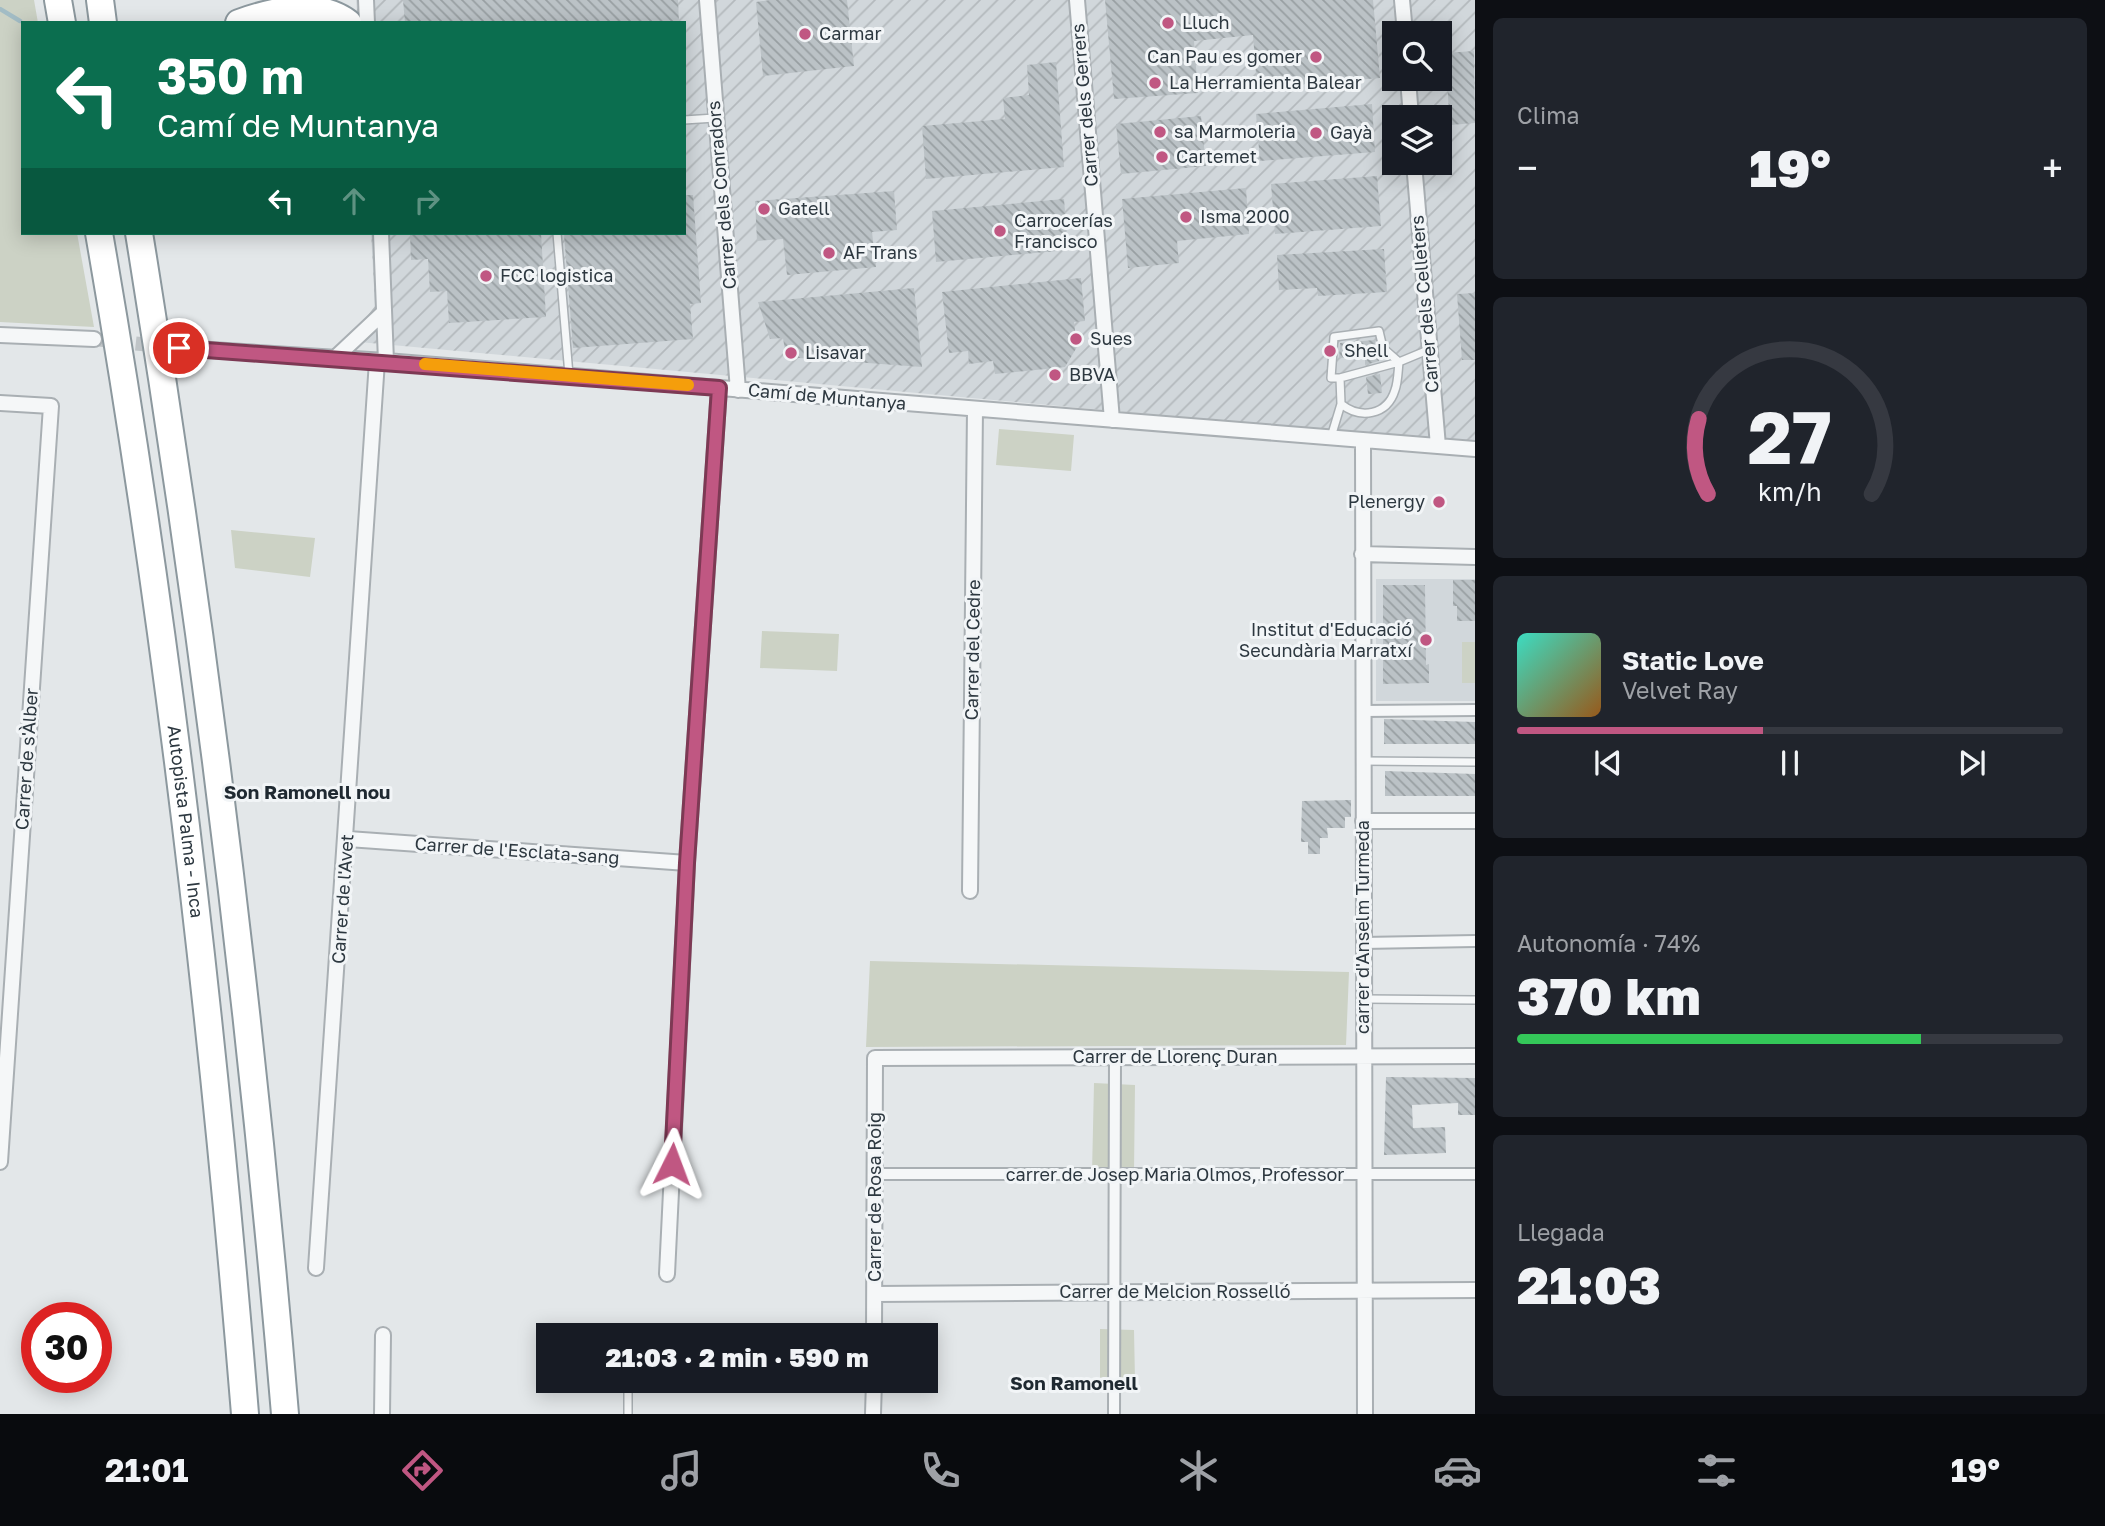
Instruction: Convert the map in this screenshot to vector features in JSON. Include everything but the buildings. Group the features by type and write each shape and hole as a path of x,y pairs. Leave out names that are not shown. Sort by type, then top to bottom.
{"highway":[{"path":"58,0 62,21"},
{"path":"100,0 103,21"},
{"path":"244,21 257,16 319,10 335,13 345,21"},
{"name":"Autopista Palma - Inca","path":"99,235 145,532 191,869 245,1414"},
{"path":"139,235 187,541 229,866 256,1101 285,1414"}],"street":[{"path":"366,0 367,21"},
{"name":"Carrer dels Conradors","path":"707,0 738,390"},
{"name":"Carrer dels Gerrers","path":"1077,0 1112,420"},
{"path":"1402,0 1404,21"},
{"name":"Carrer dels Celleters","path":"1415,175 1438,446"},
{"name":"Carrer de l'Avet","path":"317,1268 382,361 384,312 381,235"},
{"path":"335,358 384,312"},
{"path":"0,335 94,339"},
{"name":"Camí de Muntanya","path":"179,348 382,361 1475,449"},
{"path":"667,1274 687,863 719,388"},
{"name":"Carrer de s'Àlber","path":"0,403 51,406 0,1163"},
{"name":"Carrer del Cedre","path":"970,891 975,409"},
{"name":"carrer d'Anselm Turmeda","path":"1363,440 1365,1414"},
{"path":"1362,554 1475,557"},
{"path":"1363,711 1475,710"},
{"path":"1363,821 1475,821"},
{"name":"Carrer de l'Esclata-sang","path":"348,839 687,863"},
{"path":"1363,943 1475,941"},
{"name":"Carrer de Llorenç Duran","path":"875,1058 1475,1056"},
{"name":"Carrer de Rosa Roig","path":"874,1323 875,1058"},
{"path":"1114,1414 1115,1058"},
{"name":"carrer de Josep Maria Olmos, Professor","path":"875,1174 1114,1177 1475,1174"},
{"name":"Carrer de Melcion Rosselló","path":"875,1294 1475,1290"},
{"path":"382,1414 383,1335"},
{"path":"873,1414 874,1393"}],"lane":[{"path":"686,120 715,118"},
{"path":"557,235 569,376"},
{"path":"1399,362 1383,348 1379,331 1334,337 1331,378 1399,362 1428,350"},
{"path":"1341,404 1352,413 1367,415 1381,409 1395,392 1399,362"},
{"path":"1331,437 1341,404 1340,378"},
{"path":"1363,761 1475,762"},
{"path":"1364,999 1475,1000"},
{"path":"628,1393 628,1414"}],"shaded area":[{"path":"0,0 34,0 38,21 21,21 21,235 77,235 94,327 0,322"},
{"path":"356,0 1475,0 1475,444 348,341 375,306 371,235 686,235 686,21 358,21"},
{"path":"999,429 1074,435 1071,471 996,465"},
{"path":"231,530 315,538 310,577 235,568"},
{"name":"Institut d'Educació Secundària Marratxí","path":"1376,579 1475,579 1475,701 1376,701"},
{"path":"762,631 839,634 837,671 760,668"},
{"path":"1462,642 1475,642 1475,683 1462,683"},
{"path":"870,961 1349,972 1346,1045 866,1047"},
{"path":"1094,1083 1135,1085 1134,1172 1092,1173"},
{"path":"1100,1329 1134,1330 1135,1381 1100,1379"}],"waterway":[{"path":"0,9 20,21"}],"tunnel":[{"path":"94,339 179,348"}],"slow traffic":[{"path":"425,364 688,385"}],"place":[{"name":"Lluch","path":"1168,23"},
{"name":"Carmar","path":"805,34"},
{"name":"Can Pau es gomer","path":"1316,57"},
{"name":"La Herramienta Balear","path":"1155,83"},
{"name":"sa Marmoleria","path":"1160,132"},
{"name":"Gayà","path":"1316,133"},
{"name":"Cartemet","path":"1162,157"},
{"name":"Gatell","path":"764,209"},
{"name":"Isma 2000","path":"1186,217"},
{"name":"Carrocerías Francisco","path":"1000,231"},
{"name":"AF Trans","path":"829,253"},
{"name":"FCC logistica","path":"486,276"},
{"name":"Sues","path":"1076,339"},
{"name":"Shell","path":"1330,351"},
{"name":"Lisavar","path":"791,353"},
{"name":"BBVA","path":"1055,375"},
{"name":"Plenergy","path":"1439,502"},
{"name":"Institut d'Educació Secundària Marratxí","path":"1426,640"}],"district":[{"name":"Son Ramonell nou","path":"307,792"},
{"name":"Son Ramonell","path":"1074,1383"}],"route":[{"path":"179,348 386,361 719,388 687,863 672,1164"}]}
